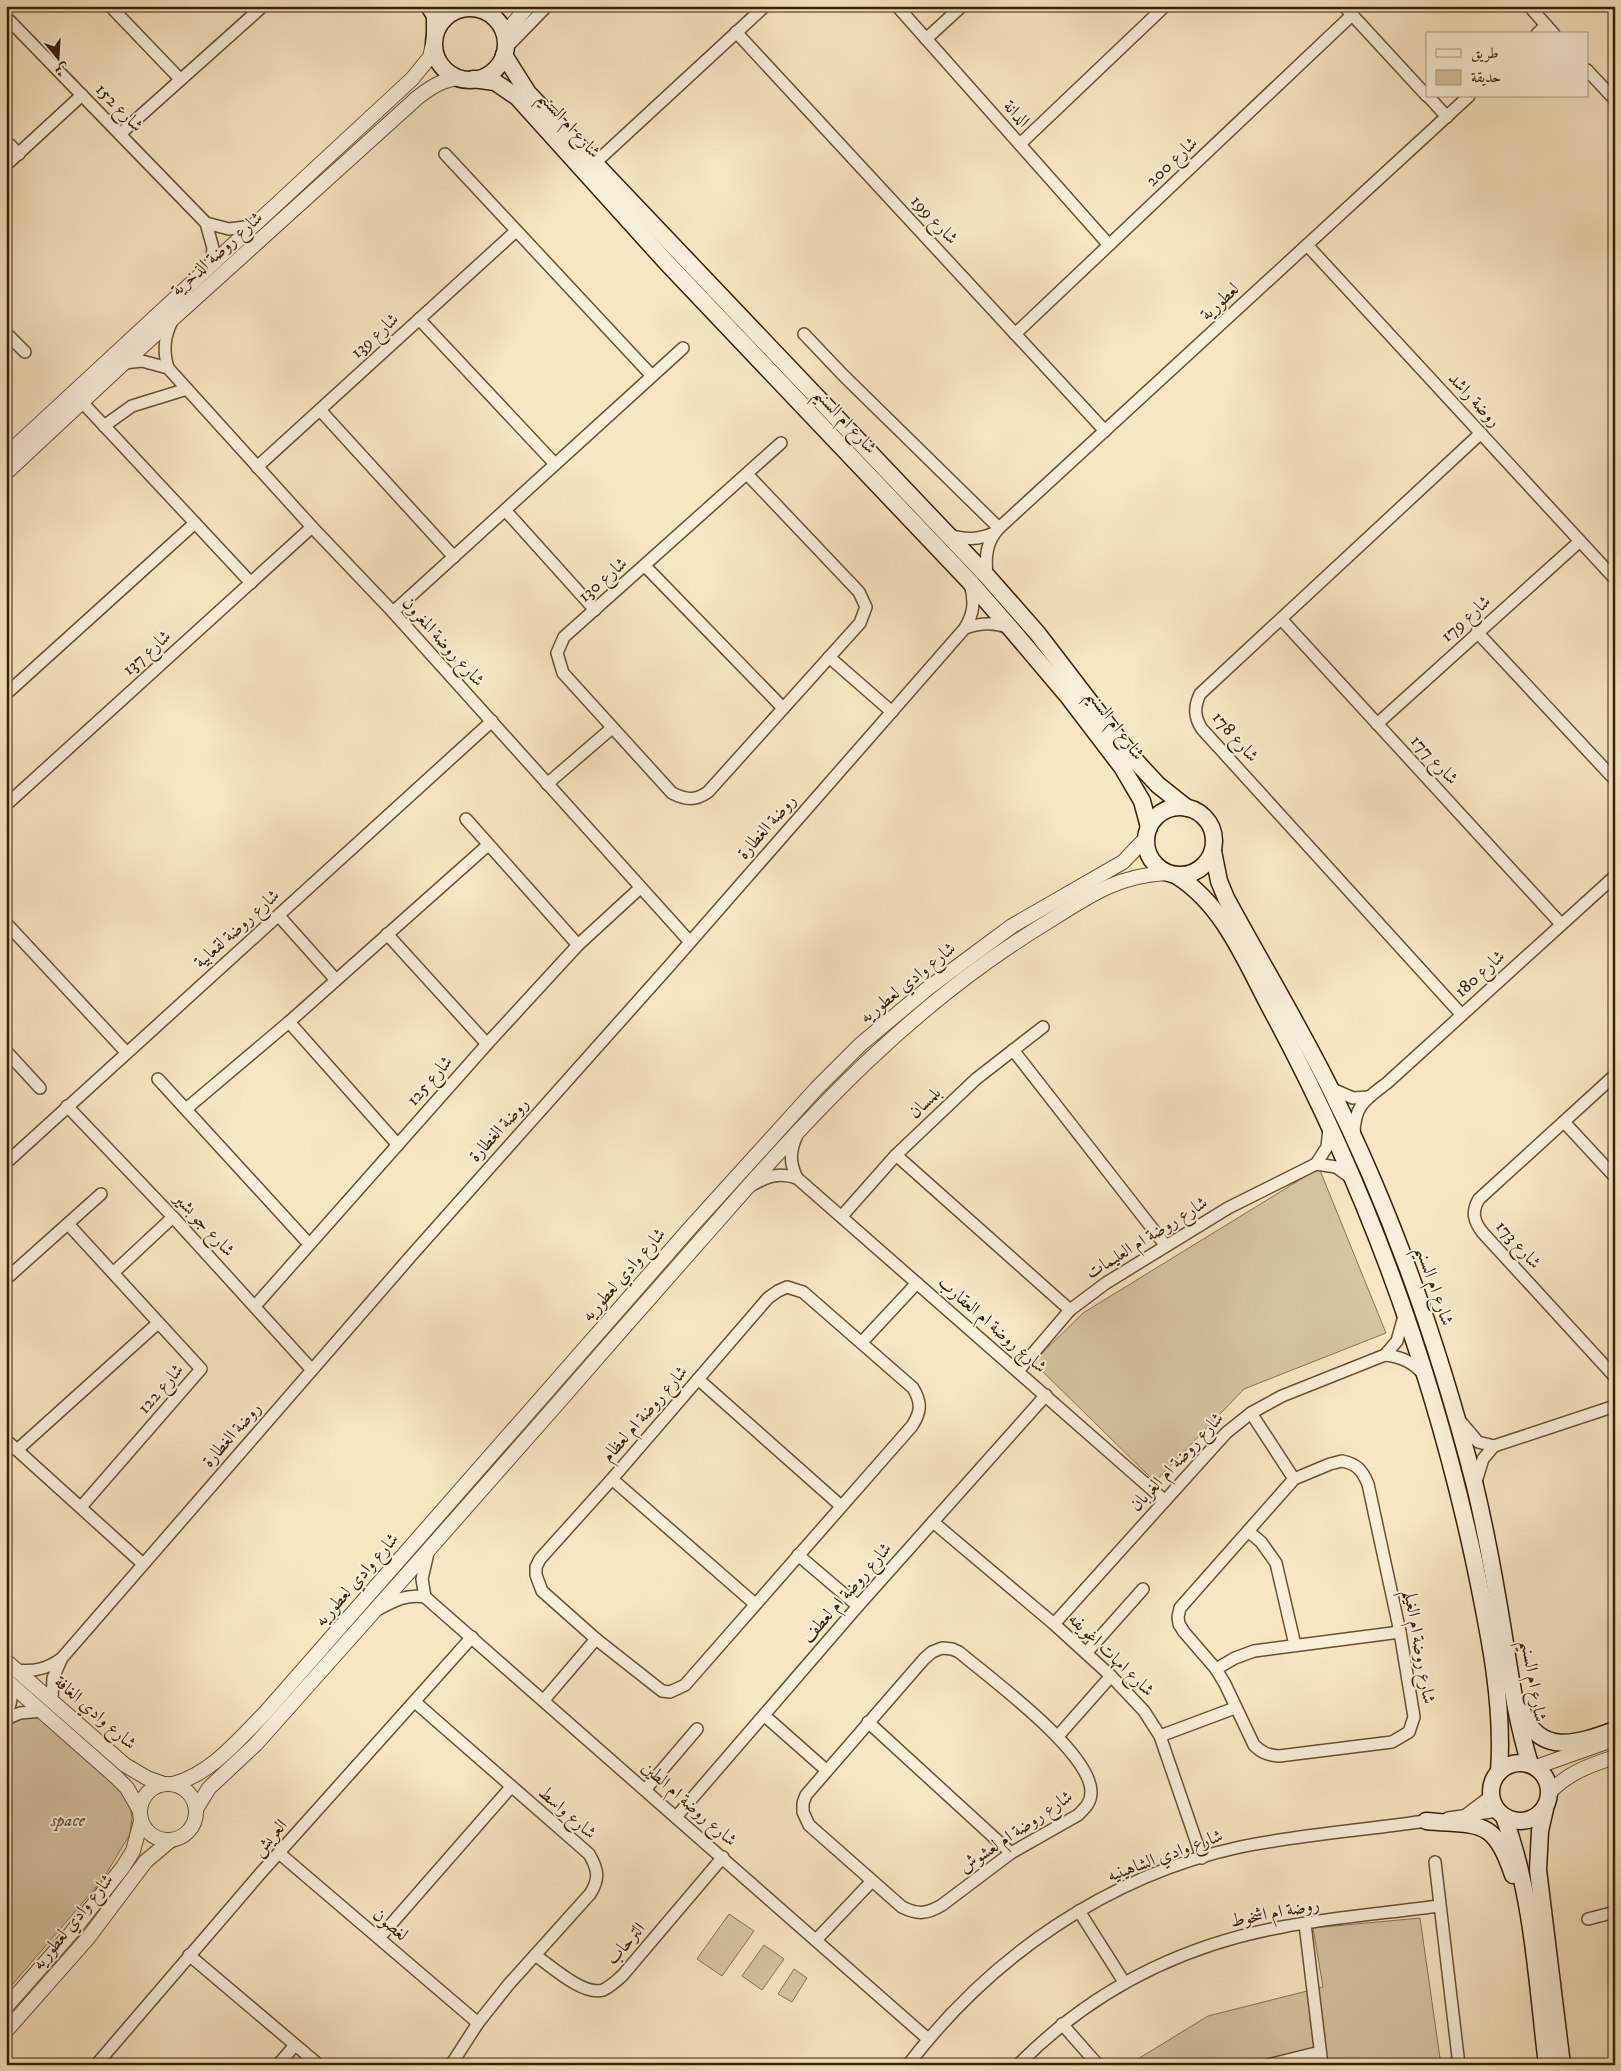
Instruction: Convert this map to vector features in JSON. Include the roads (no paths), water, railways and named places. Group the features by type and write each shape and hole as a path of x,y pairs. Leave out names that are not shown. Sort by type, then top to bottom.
{"main road":[{"path":"429,6 435,16 434,39 436,56 441,66 450,74 467,79 484,76 493,70 505,48 500,24 495,18 474,8 455,11 446,16 440,24 434,39"},
{"name":"شارع ام السنيم","path":"505,48 528,93 987,576 1044,642 1132,758 1158,785 1187,808"},
{"name":"شارع ام السنيم","path":"467,79 495,82 517,97 674,270 970,582 1067,695 1122,767 1142,801 1148,833"},
{"path":"1187,808 1197,812 1209,824 1214,840 1213,851 1208,861 1200,869 1190,873 1173,874 1159,868 1151,859 1147,849 1148,833 1156,818 1165,811 1187,808"},
{"name":"شارع ام السنيم","path":"1213,851 1219,881 1226,898 1295,1020 1330,1088 1354,1140 1413,1281 1455,1413 1475,1486 1522,1737 1533,1766"},
{"name":"شارع ام السنيم","path":"1173,874 1198,891 1222,920 1296,1056 1383,1252 1425,1376 1452,1469 1481,1599 1498,1705 1499,1772"},
{"path":"1512,1684 1529,1725 1546,1740 1561,1744 1570,1743 1615,1730"},
{"path":"1547,2065 1532,1937 1518,1859 1501,1814 1491,1796 1491,1787 1499,1772 1513,1764 1533,1766 1546,1778 1550,1792 1538,1850 1539,1877 1562,2065"},
{"path":"1501,1814 1513,1821 1531,1820 1545,1809"},
{"path":"1426,1821 1472,1824 1484,1828 1490,1833 1508,1860 1532,1937"}],"street":[{"path":"110,6 180,79"},
{"path":"120,134 263,6"},
{"path":"505,48 513,24 528,6"},
{"path":"505,48 547,6"},
{"path":"595,163 765,6"},
{"name":"الدانة","path":"897,6 1109,244"},
{"path":"926,39 962,6"},
{"path":"1020,144 1165,6"},
{"path":"1529,6 1550,29"},
{"path":"1348,10 1426,95"},
{"name":"شارع 200","path":"1015,334 1348,10"},
{"name":"شارع 152","path":"6,17 206,223 213,248 211,264"},
{"name":"شارع 199","path":"736,32 1105,431"},
{"name":"شارع روضة الذخرية","path":"6,455 412,78 430,57 434,39"},
{"path":"1588,71 1615,100"},
{"name":"شارع روضة الذخرية","path":"6,473 124,363 417,98 437,84 449,79 467,79"},
{"path":"6,165 82,95"},
{"path":"1429,98 1447,117"},
{"name":"لعطورية","path":"949,535 971,539 983,538 997,530 1467,98"},
{"path":"6,141 18,154"},
{"path":"445,154 652,376"},
{"path":"206,223 230,229 253,226"},
{"name":"شارع 139","path":"257,467 516,231"},
{"name":"روضة راشد","path":"1308,245 1615,579"},
{"path":"418,319 555,464"},
{"path":"124,363 142,361 168,368 164,349 172,321"},
{"path":"6,333 25,352"},
{"path":"804,334 997,530"},
{"path":"392,612 683,348"},
{"name":"شارع روضة المغرون","path":"168,368 392,612 690,942"},
{"path":"104,426 132,406 187,389"},
{"path":"82,402 251,583"},
{"path":"320,410 454,557"},
{"name":"شارع 178","path":"1461,1014 1197,721 1196,703 1200,694 1282,620 1480,433"},
{"name":"شارع 130","path":"747,474 859,592 866,607 860,623 708,792 700,798 691,800 672,793 612,728 563,673 557,653 564,637 781,443"},
{"path":"505,510 595,610"},
{"path":"6,694 195,523"},
{"name":"شارع 137","path":"7,803 312,527"},
{"name":"لعطورية","path":"987,576 986,554 997,530"},
{"name":"شارع 179","path":"1377,724 1580,541"},
{"path":"645,566 783,708"},
{"name":"روضة الغطارة","path":"11,1666 29,1672 53,1665 62,1658 312,1370 965,628 971,618 974,605 970,582"},
{"name":"شارع 177","path":"1282,620 1561,924"},
{"path":"965,628 976,624 988,623 1011,629"},
{"path":"1477,632 1615,780"},
{"path":"829,657 892,712"},
{"name":"شارع روضة لقعابية","path":"6,1163 126,1052 492,722"},
{"path":"547,784 612,728"},
{"path":"466,819 578,945"},
{"name":"شارع وادي لعطوريه","path":"169,1784 187,1780 207,1768 265,1713 692,1227 816,1089 862,1044 927,989 1020,921 1123,862 1148,833"},
{"path":"186,1109 289,1022 488,845"},
{"name":"شارع وادي لعطوريه","path":"196,1809 209,1788 256,1744 746,1189 836,1090 935,1000 1020,939 1110,885 1131,877 1173,874"},
{"name":"شارع 180","path":"1354,1140 1357,1111 1368,1097 1387,1083 1615,876"},
{"name":"شارع 125","path":"255,1306 486,1044 578,945 640,888"},
{"path":"279,916 336,980"},
{"path":"6,923 126,1052"},
{"path":"387,934 486,1044"},
{"path":"289,1022 398,1145"},
{"name":"بلمسان","path":"842,1216 896,1155 976,1079 1043,1027"},
{"path":"1013,1050 1166,1246"},
{"path":"7,1052 40,1088"},
{"name":"شارع 173","path":"1615,1075 1479,1199 1474,1210 1474,1217 1483,1233 1615,1377"},
{"path":"158,1079 309,1244"},
{"path":"1330,1088 1353,1098 1368,1097"},
{"name":"شارع جو بشير","path":"68,1106 173,1217 312,1370"},
{"path":"1564,1122 1615,1176"},
{"path":"1329,1127 1327,1147 1316,1164 1336,1167 1352,1179"},
{"path":"798,1178 792,1169 791,1154 800,1129"},
{"path":"896,1155 1070,1310"},
{"name":"شارع روضة ام العليمات","path":"1018,1371 1070,1310 1106,1283 1228,1208 1316,1164"},
{"path":"746,1189 771,1175 787,1174 798,1178"},
{"name":"شارع روضة ام العقارب","path":"798,1178 1164,1500"},
{"path":"6,1279 101,1194"},
{"path":"114,1272 173,1217"},
{"name":"شارع 122","path":"68,1224 201,1369 81,1507"},
{"path":"862,1342 917,1283"},
{"name":"شارع روضة ام لعظام","path":"787,1288 803,1292 862,1342 913,1388 919,1398 920,1406 918,1416 912,1426 685,1685 670,1692 662,1691 656,1687 596,1639 542,1590 538,1583 536,1567 540,1559 612,1480 698,1379 768,1298 778,1291 787,1288"},
{"path":"1385,1355 1397,1341 1404,1316"},
{"path":"17,1450 158,1323"},
{"path":"1385,1355 1397,1356 1408,1361 1425,1376"},
{"name":"شارع روضة ام الغربان","path":"1054,1624 1226,1433 1251,1413 1282,1396 1385,1355"},
{"path":"698,1379 841,1506"},
{"name":"شارع روضة ام لعطف","path":"676,1817 858,1606 1046,1395"},
{"path":"1455,1413 1474,1438 1484,1444 1494,1446 1615,1406"},
{"path":"1251,1413 1294,1479"},
{"path":"6,1440 143,1564"},
{"path":"1475,1486 1483,1459 1494,1446"},
{"name":"شارع روضة ام الغيلم","path":"1342,1461 1354,1464 1363,1472 1368,1484 1400,1632 1414,1717 1409,1732 1402,1738 1392,1742 1279,1756 1262,1753 1254,1746 1225,1684 1216,1669 1184,1632 1178,1617 1180,1608 1248,1531 1294,1479 1342,1461"},
{"path":"612,1480 755,1604"},
{"name":"شارع امهات اغويفه","path":"933,1522 1054,1624 1111,1676 1144,1710 1160,1736 1202,1858"},
{"path":"1248,1531 1261,1542 1276,1563 1295,1645"},
{"path":"374,1612 399,1598 408,1596 425,1597 422,1579 430,1548"},
{"path":"798,1554 858,1606"},
{"path":"1086,1653 1143,1589"},
{"name":"شارع روضة ام الطين","path":"425,1597 928,2039"},
{"path":"1216,1669 1245,1653 1400,1632"},
{"name":"العريش","path":"96,2065 189,1955 472,1637"},
{"path":"544,1700 596,1639"},
{"name":"شارع روضة ام لعشوش","path":"942,1648 952,1649 959,1652 1058,1736 1083,1767 1091,1790 1090,1799 1086,1807 1078,1815 1011,1852 933,1911 922,1914 913,1912 902,1906 872,1881 810,1826 802,1803 826,1770 868,1722 932,1652 942,1648"},
{"name":"روضة الغطارة","path":"52,1700 53,1678 62,1658"},
{"name":"شارع وادي الغافة","path":"11,1666 125,1765 142,1775 169,1784"},
{"path":"1058,1736 1111,1676"},
{"path":"6,1719 11,1700 7,1681"},
{"name":"شارع وادي الغافة","path":"7,1681 116,1776 127,1788 140,1816"},
{"name":"شارع واسط","path":"415,1702 589,1854 596,1865 598,1876 590,1894 535,1955 478,2023 451,2065"},
{"path":"1160,1736 1236,1708"},
{"path":"6,1719 20,1713 43,1711"},
{"path":"765,1716 826,1770"},
{"path":"868,1722 1011,1852"},
{"path":"645,1790 697,1729"},
{"path":"1533,1766 1615,1740"},
{"path":"1550,1792 1560,1781 1574,1772 1615,1757"},
{"path":"169,1784 182,1787 189,1793 196,1809 195,1821 187,1833 171,1840 162,1840 153,1836 146,1829 140,1816 142,1802 147,1793 154,1787 169,1784"},
{"path":"379,1938 511,1787"},
{"name":"شارع وادي الشاهينيه","path":"1466,1815 1491,1796"},
{"name":"شارع وادي الشاهينيه","path":"908,2065 928,2039 966,1998 1003,1965 1048,1931 1079,1911 1133,1883 1202,1858 1278,1840 1466,1815 1501,1814"},
{"name":"شارع وادي لعطوريه","path":"6,2007 72,1932 124,1867 133,1851 140,1816"},
{"name":"شارع وادي لعطوريه","path":"6,2031 88,1938 146,1861 171,1840"},
{"name":"لغصون","path":"279,1853 478,2023"},
{"name":"الترحاب","path":"535,1955 581,1987 592,1991 602,1990 614,1984 723,1857"},
{"path":"1435,1862 1459,2065"},
{"path":"816,1940 872,1881"},
{"name":"روضة ام اشخوط","path":"1018,2065 1062,2024 1124,1982 1164,1964 1227,1940 1282,1927 1439,1906"},
{"path":"1079,1911 1124,1982"},
{"path":"1588,1919 1615,1912"},
{"path":"1304,1924 1322,2065"},
{"path":"189,1955 319,2065"},
{"path":"1062,2024 1098,2065"},
{"path":"278,2065 295,2045"},
{"path":"1268,2065 1320,2052"}],"park label":[{"name":"space","path":"68,1821"}]}
